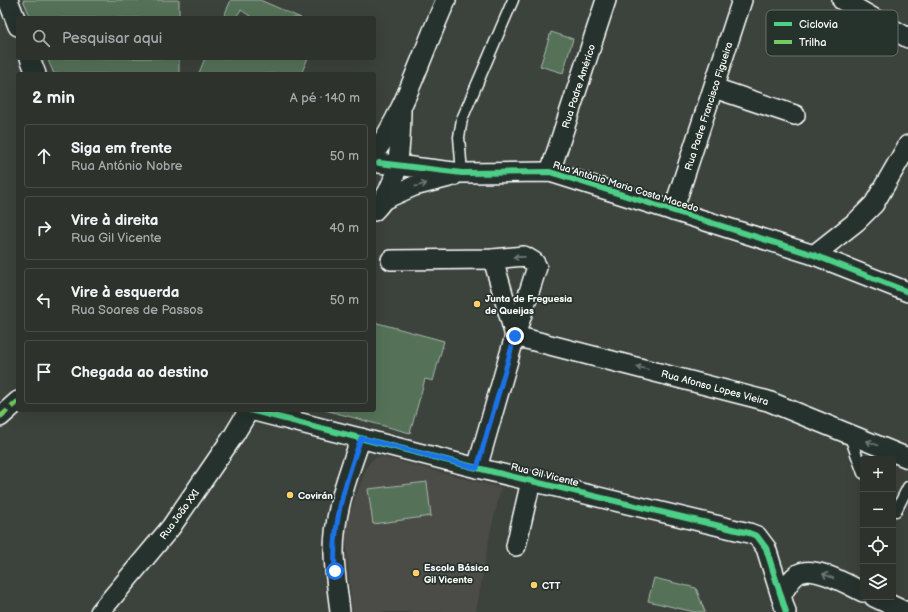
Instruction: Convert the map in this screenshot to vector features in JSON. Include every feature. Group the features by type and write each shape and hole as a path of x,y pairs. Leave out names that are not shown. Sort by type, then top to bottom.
{"street":[{"path":"8,0 16,21"},
{"path":"376,159 383,141 402,103 446,0"},
{"name":"Rua Padre Américo","path":"550,172 606,0"},
{"name":"Rua Padre Francisco Figueira","path":"673,211 742,0"},
{"path":"842,0 859,10"},
{"path":"898,32 908,38"},
{"path":"31,60 35,72"},
{"path":"714,88 795,115"},
{"path":"379,205 395,172 401,142 402,103"},
{"path":"814,255 857,221 874,204 908,145"},
{"name":"Rua António Maria Costa Macedo","path":"376,159 395,172 550,172 814,255 908,292"},
{"name":"Rua António Maria Costa Macedo","path":"379,205 414,186 442,180 462,173"},
{"path":"391,260 493,259 524,256 534,262 538,267 515,336 477,468"},
{"path":"493,259 515,336"},
{"name":"Rua Afonso Lopes Vieira","path":"515,336 768,401 908,458"},
{"path":"0,417 16,403"},
{"name":"Rua João XXI","path":"108,610 171,527 234,435 248,412"},
{"name":"Rua Gil Vicente","path":"257,412 477,468 757,536 766,548 783,604"},
{"path":"340,612 334,551 335,530 343,491 361,438"},
{"path":"516,546 531,481"},
{"name":"Rua Gil Vicente","path":"783,604 792,580 799,573 808,571 818,571 860,591"},
{"path":"880,600 906,612"}],"lane":[{"path":"462,173 459,137 462,119 513,0"},
{"path":"849,434 860,465"},
{"path":"896,511 908,487"}],"shaded area":[{"name":"Escola Básica Gil Vicente","path":"382,457 501,488 490,534 476,612 352,612 345,525 367,466 374,458"}],"green space":[{"path":"23,0 179,0 179,16 30,16"},
{"path":"231,0 260,0 296,16 250,16 241,10 236,16 224,16"},
{"path":"551,32 573,39 563,73 540,66"},
{"path":"48,60 179,60 179,72 53,72"},
{"path":"204,60 307,60 302,72 199,72"},
{"path":"376,323 444,341 433,381 425,379 410,433 332,412 376,412"},
{"path":"427,482 431,516 373,524 368,489"},
{"path":"654,578 696,588 705,612 694,612 648,601"}],"marked path":[{"path":"0,417 16,403"}],"cycle path":[{"path":"379,163 462,173 550,172 814,255 908,292"},
{"path":"258,412 477,468 757,536 766,548 786,612"}],"place":[{"name":"Junta de Freguesia de Queijas","path":"477,304"},
{"name":"Covirán","path":"290,495"},
{"name":"Escola Básica Gil Vicente","path":"416,573"},
{"name":"CTT","path":"534,585"}],"route":[{"path":"335,571 335,530 338,510 361,438 477,468 515,336"}]}
